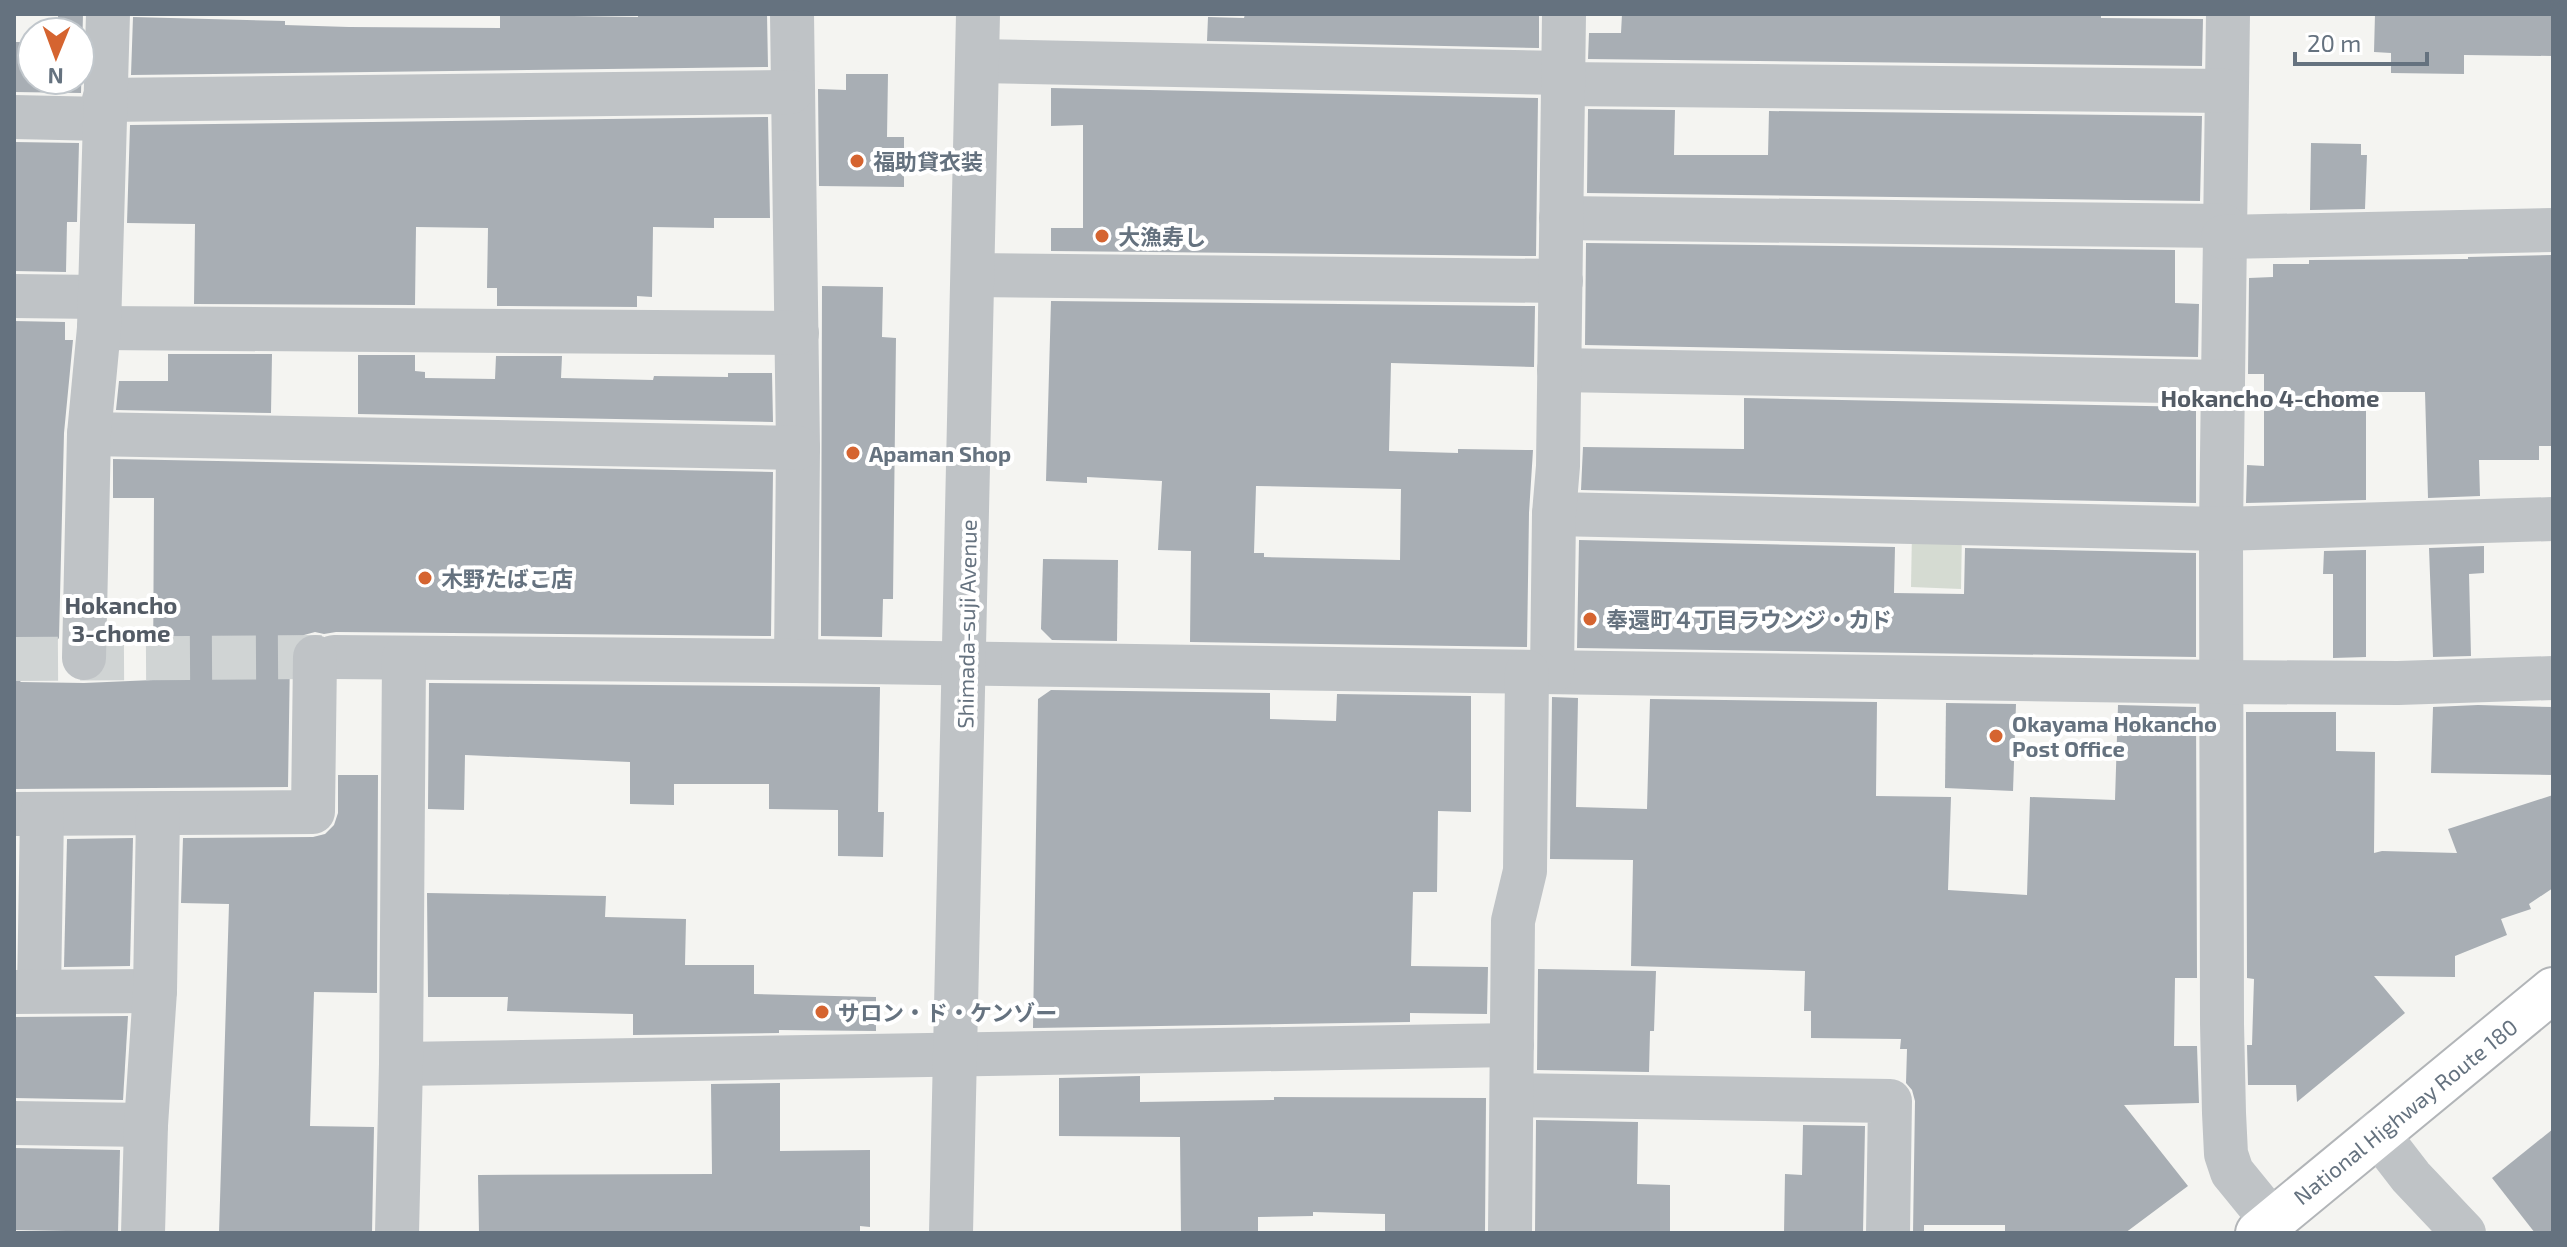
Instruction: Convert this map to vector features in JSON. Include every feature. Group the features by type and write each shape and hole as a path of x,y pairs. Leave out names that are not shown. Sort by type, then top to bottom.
{"highway":[{"name":"National Highway Route 180","path":"2265,1227 2553,990"}],"street":[{"path":"84,658 89,434 99,312 108,14"},
{"path":"792,14 798,448 796,661"},
{"name":"Shimada-suji Avenue","path":"951,1233 978,14"},
{"path":"1510,1233 1513,921 1525,871 1558,466 1564,14"},
{"path":"2228,14 2221,529 2222,1008 2226,1154 2232,1172 2265,1227"},
{"path":"978,61 1563,79 2226,91"},
{"path":"14,117 104,109 791,92"},
{"path":"1561,218 2224,232 2553,230"},
{"path":"973,275 1561,281"},
{"path":"14,296 99,312 797,333"},
{"path":"1559,370 2223,382"},
{"path":"89,434 798,448"},
{"path":"1554,514 2221,529 2553,519"},
{"path":"155,991 26,992 28,814 313,812 325,657 2221,682 2398,683 2553,678"},
{"path":"397,1233 404,658"},
{"path":"143,1233 155,991 158,814"},
{"path":"401,1064 1512,1045"},
{"path":"1512,1095 1890,1101 1888,1233"},
{"path":"14,1123 146,1125"},
{"path":"2377,1133 2411,1177 2464,1233"}],"shaded area":[{"path":"1912,531 1962,532 1961,589 1911,587"}],"building":[{"path":"58,14 83,14 83,16"},
{"path":"638,14 767,14 768,67 131,75 133,17 285,21 285,25 349,27 500,28 500,15 638,17"},
{"path":"1245,14 1539,14 1539,48 1207,41 1208,17 1244,18"},
{"path":"1622,14 2101,14 2101,18 2203,19 2202,66 1588,59 1589,33 1621,33"},
{"path":"2375,14 2553,14 2553,56 2464,55 2464,74 2391,73 2391,53 2374,52"},
{"path":"16,42 16,92 14,92"},
{"path":"846,74 888,74 887,137 904,137 904,187 819,186 818,89 846,90"},
{"path":"1051,88 1538,98 1536,256 1051,251 1051,228 1083,228 1083,125 1051,126"},
{"path":"1588,109 1675,110 1674,155 1768,155 1769,111 2202,116 2200,201 1587,193"},
{"path":"768,117 770,218 714,218 714,228 653,227 652,297 637,296 637,307 497,306 497,288 487,288 488,228 416,227 415,305 194,304 195,224 127,223 130,125"},
{"path":"14,142 79,143 77,222 67,222 66,272 14,271"},
{"path":"2311,143 2361,144 2361,155 2367,155 2365,209 2310,210"},
{"path":"1586,243 2175,250 2175,303 2199,304 2198,357 1585,345"},
{"path":"2552,255 2553,446 2539,446 2539,460 2479,460 2480,496 2428,498 2425,392 2366,392 2366,500 2246,503 2247,465 2264,466 2264,374 2248,374 2249,278 2273,277 2273,264 2309,264 2309,260"},
{"path":"822,286 883,287 882,337 896,338 893,599 883,599 882,637 821,636"},
{"path":"1051,301 1535,306 1534,367 1391,363 1389,451 1458,453 1458,449 1533,450 1527,647 1190,642 1191,551 1158,550 1162,481 1087,477 1087,483 1046,481","holes":["1256,486 1401,489 1400,560 1264,557 1264,553 1254,553"]},
{"path":"14,321 65,322 65,340 73,340 64,433 59,638 20,682 153,680 154,498 113,498 113,459 773,472 771,636 315,632 304,635 294,644 290,656 288,787 14,789"},
{"path":"168,354 272,354 271,413 116,410 119,381 168,381"},
{"path":"358,355 415,355 415,371 425,372 425,378 495,379 496,356 562,356 561,378 653,380 654,376 728,377 728,373 772,373 773,422 358,414"},
{"path":"1744,398 2196,407 2196,503 1581,490 1583,447 1744,449"},
{"path":"1579,540 1895,547 1894,593 1964,594 1965,548 2196,553 2196,657 1577,648"},
{"path":"2484,546 2484,573 2469,574 2471,656 2433,657 2429,548"},
{"path":"2366,550 2366,657 2333,658 2333,574 2323,574 2324,551"},
{"path":"1043,559 1118,560 1117,641 1052,640 1041,629"},
{"path":"429,683 880,687 878,812 884,812 883,857 838,856 838,810 769,809 769,784 674,784 674,805 630,804 630,762 465,755 464,810 428,809"},
{"path":"1051,690 1270,693 1270,719 1336,721 1337,694 1471,696 1471,812 1438,811 1437,892 1413,892 1411,966 1488,967 1487,1014 1410,1013 1410,1022 1033,1028 1038,699"},
{"path":"1552,697 1578,698 1576,807 1647,809 1650,699 1877,702 1876,796 1951,797 1948,890 2027,895 2030,797 2115,800 2118,705 2196,707 2197,978 2175,978 2174,1046 2197,1046 2199,1103 2124,1105 2188,1186 2125,1233 2005,1233 2005,1225 1924,1225 1924,1233 1913,1233 1915,1101 1906,1083 1907,1049 1900,1049 1901,1039 1811,1038 1811,1011 1804,1011 1805,971 1631,966 1633,860 1550,859"},
{"path":"1946,703 2016,704 2013,791 1945,788"},
{"path":"2433,707 2553,707 2553,775 2431,773"},
{"path":"2246,712 2336,712 2336,751 2375,752 2374,853 2457,853 2448,829 2553,795 2553,888 2529,904 2531,909 2501,919 2507,935 2455,956 2455,977 2374,976 2405,1013 2297,1102 2296,1085 2248,1085 2247,1045 2252,1045 2254,979 2247,978"},
{"path":"338,775 378,775 377,993 314,992 310,1126 374,1127 372,1233 219,1233 229,904 181,903 183,838 313,837 325,834 334,825 338,813"},
{"path":"133,838 130,966 64,967 67,839"},
{"path":"427,893 606,896 605,917 686,919 685,965 754,965 754,994 876,997 876,1031 779,1030 779,1033 633,1035 633,1014 507,1011 508,997 428,997"},
{"path":"1538,969 1656,971 1649,1072 1537,1070"},
{"path":"128,1016 123,1100 14,1098 14,1017"},
{"path":"1140,1076 1140,1102 1274,1100 1274,1097 1486,1098 1485,1233 1385,1233 1385,1214 1313,1212 1313,1216 1258,1217 1258,1233 1181,1233 1180,1137 1059,1136 1059,1078"},
{"path":"780,1083 780,1151 870,1150 870,1227 860,1226 860,1233 479,1233 478,1175 712,1174 711,1084"},
{"path":"1536,1120 1638,1122 1637,1184 1670,1185 1670,1233 1535,1233"},
{"path":"1803,1125 1865,1126 1863,1233 1784,1233 1785,1174 1802,1175"},
{"path":"2553,1129 2553,1233 2535,1233 2492,1178"},
{"path":"14,1148 120,1150 118,1232 14,1230"}],"tunnel":[{"path":"14,659 334,657"}],"place":[{"name":"福助貸衣装","path":"857,161"},
{"name":"大漁寿し","path":"1102,236"},
{"name":"Apaman Shop","path":"853,453"},
{"name":"木野たばこ店","path":"425,578"},
{"name":"奉還町４丁目ラウンジ・カド","path":"1590,619"},
{"name":"Okayama Hokancho Post Office","path":"1996,736"},
{"name":"サロン・ド・ケンゾー","path":"822,1012"}],"district":[{"name":"Hokancho 4-chome","path":"2270,397"},
{"name":"Hokancho 3-chome","path":"121,618"}]}
